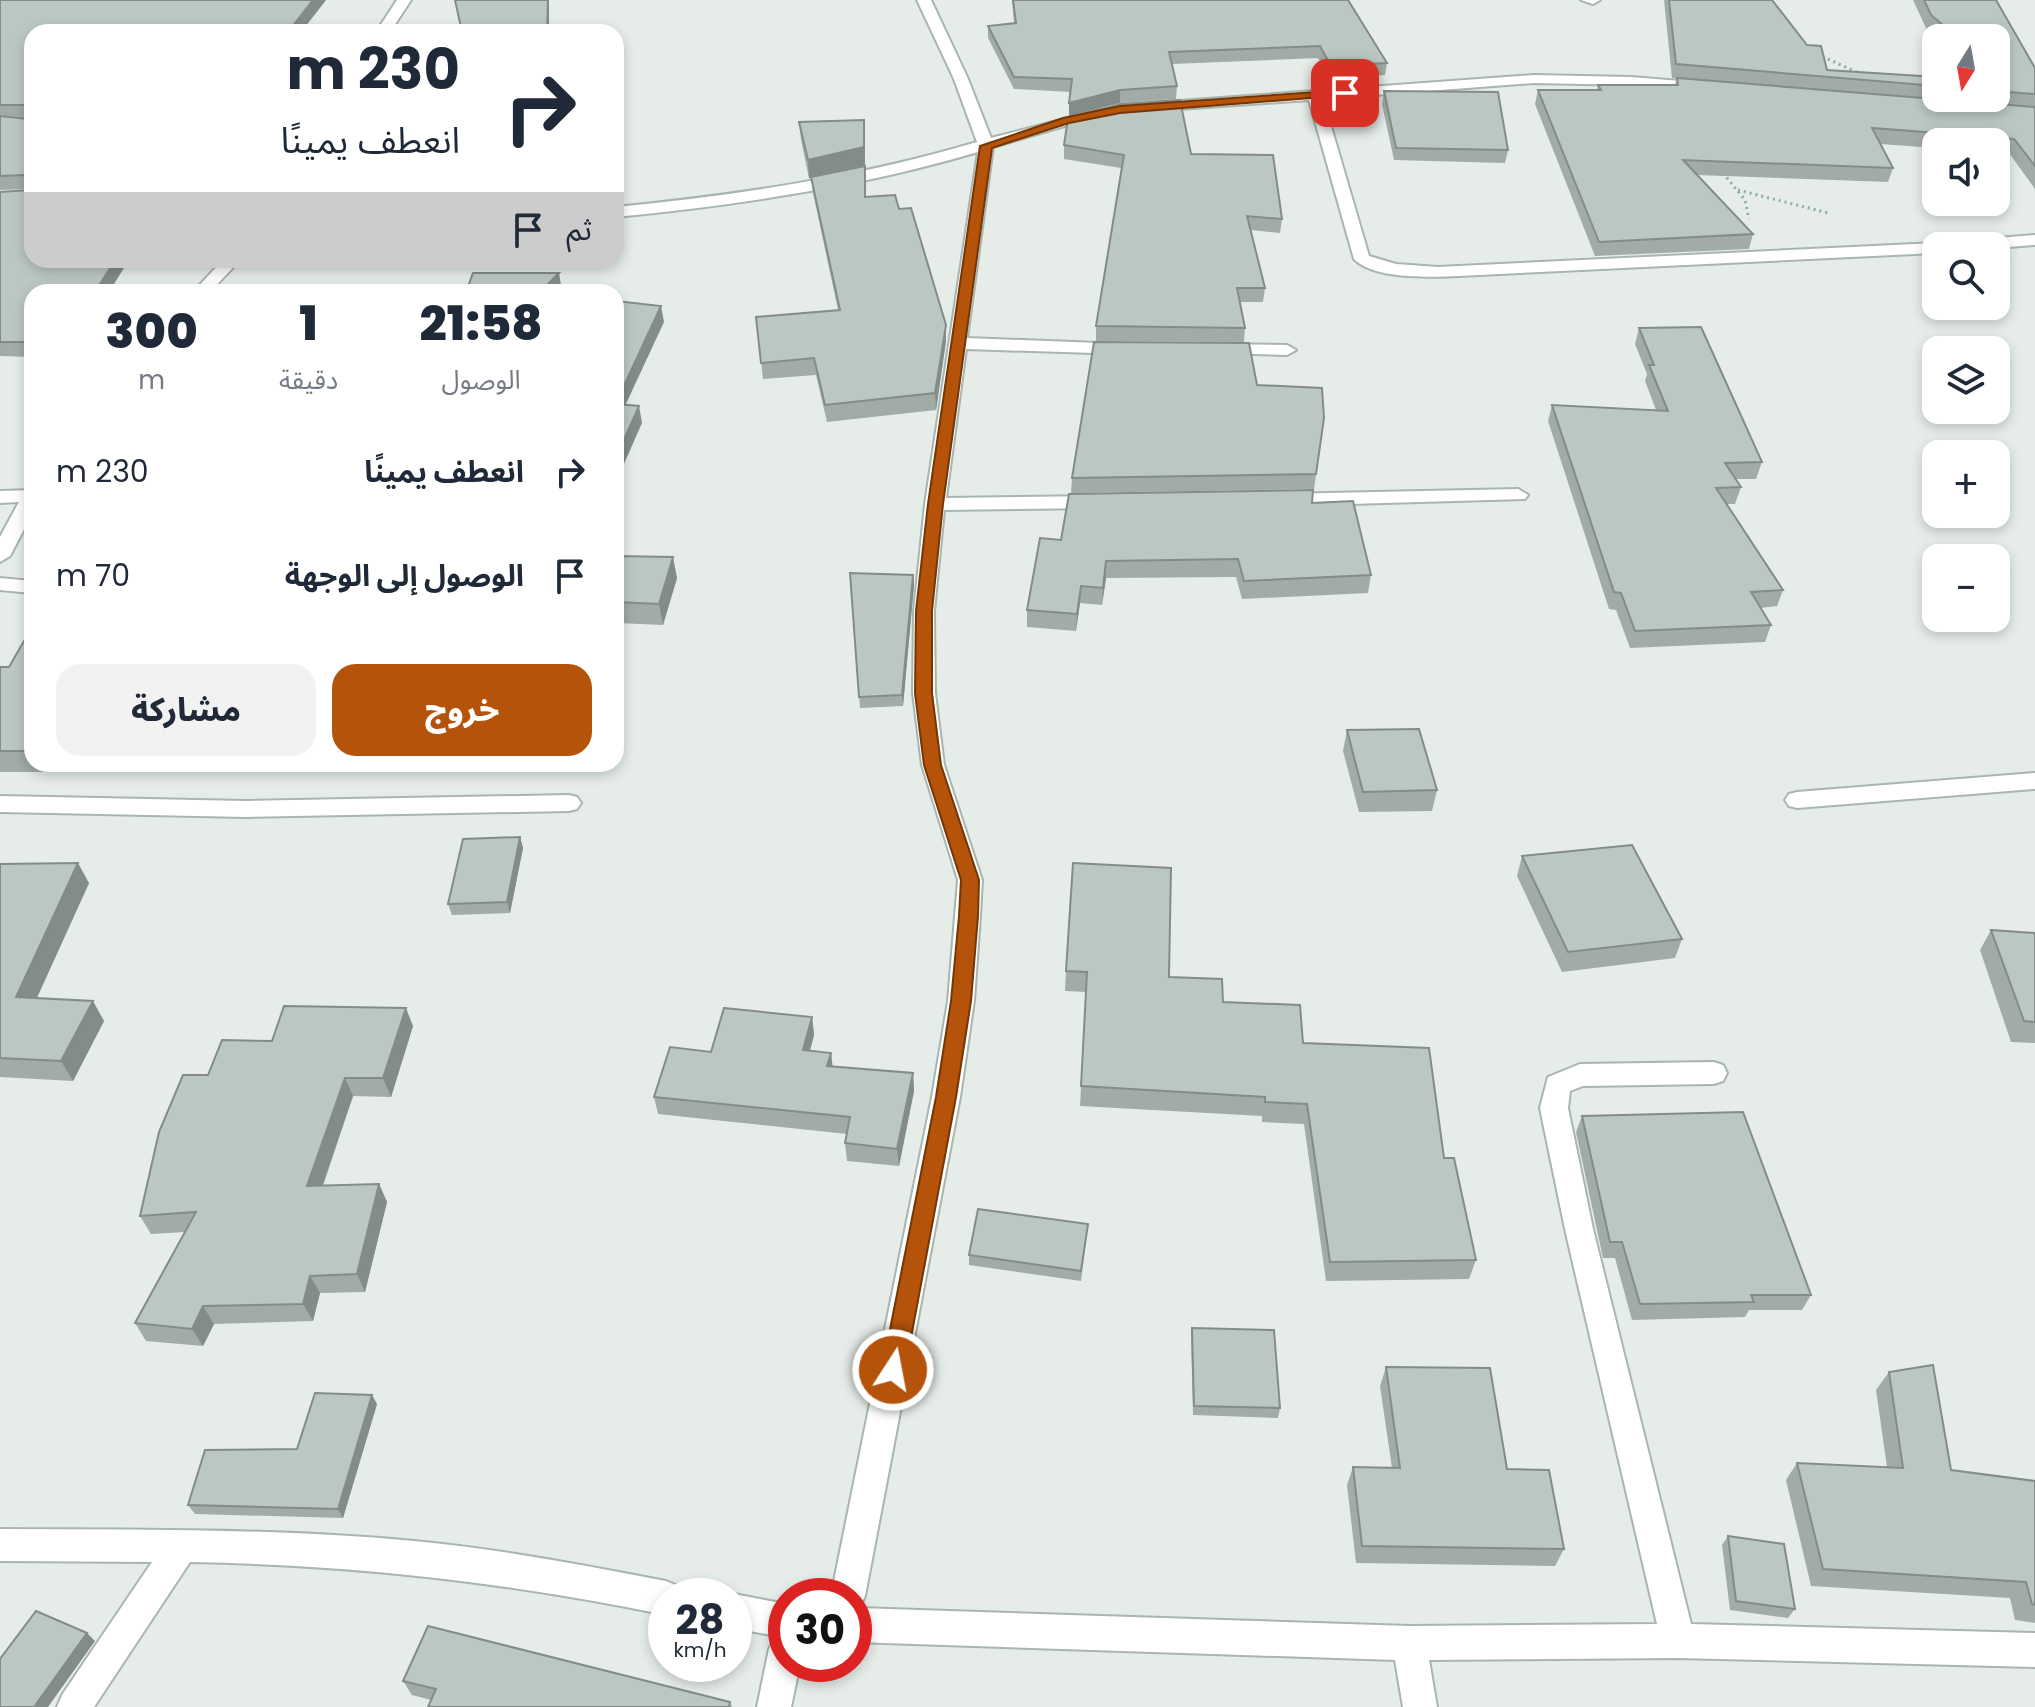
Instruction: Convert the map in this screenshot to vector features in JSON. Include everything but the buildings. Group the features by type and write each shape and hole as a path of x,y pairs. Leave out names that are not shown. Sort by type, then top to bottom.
{"street":[{"path":"388,24 404,0"},
{"path":"852,1578 946,1097 961,1001 970,880 933,765 924,693 924,611 935,504 986,146 961,79 924,0"},
{"path":"624,211 776,190 922,162 986,146 1067,120 1127,109 1534,79 1631,81 1723,89"},
{"path":"1315,95 1362,259 1374,266 1438,270 1922,249"},
{"path":"2010,242 2035,240"},
{"path":"209,284 224,268"},
{"path":"958,343 1149,349"},
{"path":"1200,349 1287,350"},
{"path":"1261,501 1518,495"},
{"path":"0,497 24,496"},
{"path":"935,504 1122,502"},
{"path":"0,556 24,511"},
{"path":"0,584 24,586"},
{"path":"1797,800 2035,781"},
{"path":"0,804 246,809 569,803"},
{"path":"1678,1641 1579,1229 1554,1108 1558,1085 1580,1075 1714,1073"},
{"path":"0,1545 259,1546 415,1557 545,1574 648,1594"},
{"path":"74,1707 181,1547"},
{"path":"872,1626 1409,1643 1678,1641 2035,1650"},
{"path":"1409,1643 1420,1707"},
{"path":"774,1707 779,1682"}],"path":[{"path":"1811,51 1868,78"},
{"path":"1714,163 1745,200 1752,232 1763,258"}],"route":[{"path":"893,1370 946,1097 961,1001 968,916 970,880 933,765 924,693 924,611 935,504 986,146 1067,120 1120,110 1345,93"}]}
